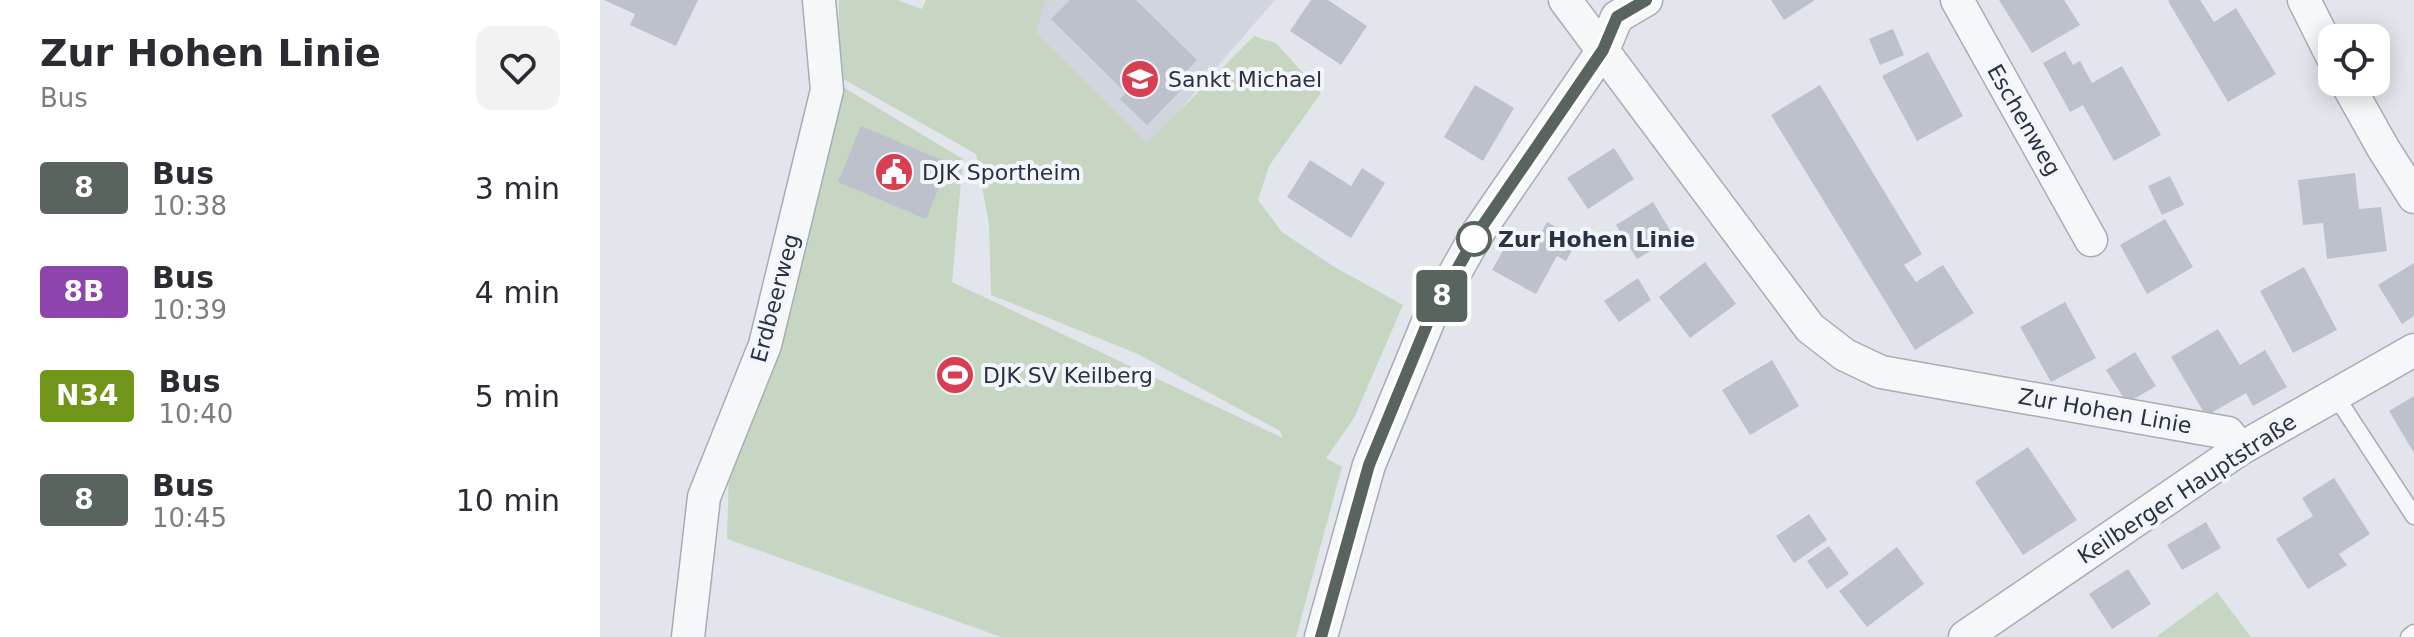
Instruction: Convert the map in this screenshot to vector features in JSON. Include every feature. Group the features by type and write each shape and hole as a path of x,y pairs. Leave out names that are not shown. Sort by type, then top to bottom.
{"street":[{"name":"Erdbeerweg","path":"688,637 704,497 765,345 827,90 819,0"},
{"name":"Zur Hohen Linie","path":"1565,0 1810,328 1845,355 1881,372 2228,433 2240,449"},
{"path":"1321,637 1369,465 1430,317 1477,234 1603,50 1615,8 1646,0"},
{"name":"Eschenweg","path":"1957,0 2091,240"},
{"path":"2304,0 2318,28"},
{"path":"2354,96 2414,197"},
{"name":"Keilberger Hauptstraße","path":"1965,637 2240,449 2414,350"}],"lane":[{"path":"2335,395 2414,516"},
{"path":"2409,637 2414,633"}],"shaded area":[{"name":"Sankt Michael","path":"1015,0 1275,0 1145,150 1004,7"}],"green space":[{"name":"DJK SV Keilberg","path":"839,0 897,0 922,9 926,0 1045,0 1036,33 1147,143 1254,36 1276,43 1321,93 1269,166 1258,200 1282,232 1333,266 1403,305 1354,418 1326,458 1342,467 1296,637 1001,637 727,539 729,472 803,260 843,87 963,159 952,282 1283,438 1280,431 1138,354 991,295 989,224 976,154 838,76"},
{"path":"2217,592 2251,637 2156,637"}],"building":[{"path":"604,0 698,0 676,46 630,25 635,14"},
{"path":"1070,0 1136,0 1197,60 1182,76 1189,82 1147,125 1120,99 1126,93 1051,19"},
{"path":"1311,0 1328,0 1367,26 1341,65 1290,31"},
{"path":"1771,0 1815,0 1784,20"},
{"path":"1999,0 2064,0 2080,25 2032,53"},
{"path":"2170,0 2200,0 2214,22 2236,8 2276,74 2228,102"},
{"path":"1893,29 1904,55 1880,65 1869,39"},
{"path":"2065,51 2073,65 2080,61 2092,83 2122,66 2161,135 2114,161 2083,105 2070,112 2043,63"},
{"path":"1928,52 1963,116 1917,141 1882,76"},
{"path":"1475,85 1514,108 1483,161 1444,137"},
{"path":"1820,85 1922,254 1904,265 1916,282 1943,265 1974,313 1915,350 1771,115"},
{"name":"DJK Sportheim","path":"861,126 949,163 926,219 838,182"},
{"path":"1614,148 1634,179 1588,209 1567,178"},
{"path":"1310,160 1351,186 1362,168 1385,183 1351,238 1287,197"},
{"path":"2355,173 2359,209 2381,207 2387,251 2327,259 2323,223 2303,225 2298,180"},
{"path":"2170,176 2184,205 2162,215 2148,186"},
{"path":"1653,202 1674,237 1637,259 1616,225"},
{"path":"2165,219 2193,267 2147,294 2120,245"},
{"path":"1547,222 1578,240 1566,261 1557,256 1536,294 1492,270 1513,233 1535,245"},
{"path":"1705,262 1736,304 1690,338 1659,297"},
{"path":"2414,263 2414,316 2402,324 2378,285"},
{"path":"2304,267 2337,330 2293,353 2260,291"},
{"path":"1638,278 1651,300 1619,322 1604,301"},
{"path":"2065,302 2096,358 2051,382 2020,327"},
{"path":"2218,329 2240,365 2265,350 2287,387 2253,406 2246,393 2206,416 2171,357"},
{"path":"2135,352 2156,386 2127,403 2106,370"},
{"path":"1772,360 1799,406 1750,435 1722,390"},
{"path":"2414,396 2414,453 2389,411"},
{"path":"2028,447 2077,520 2023,555 1975,482"},
{"path":"2334,478 2370,534 2339,554 2347,565 2308,589 2276,539 2313,516 2302,498"},
{"path":"1809,514 1827,540 1794,563 1776,536"},
{"path":"2206,522 2221,548 2182,570 2167,545"},
{"path":"1829,546 1849,574 1827,589 1807,561"},
{"path":"1897,547 1924,584 1867,627 1839,591"},
{"path":"2128,569 2151,604 2112,629 2089,594"}],"bus line":[{"name":"8","path":"1321,637 1369,465 1430,317 1477,234 1603,50 1617,17 1646,0"}],"place":[{"name":"Sankt Michael","path":"1140,79"},
{"name":"DJK Sportheim","path":"894,172"},
{"name":"Zur Hohen Linie","path":"1474,239"},
{"name":"DJK SV Keilberg","path":"955,375"}]}
